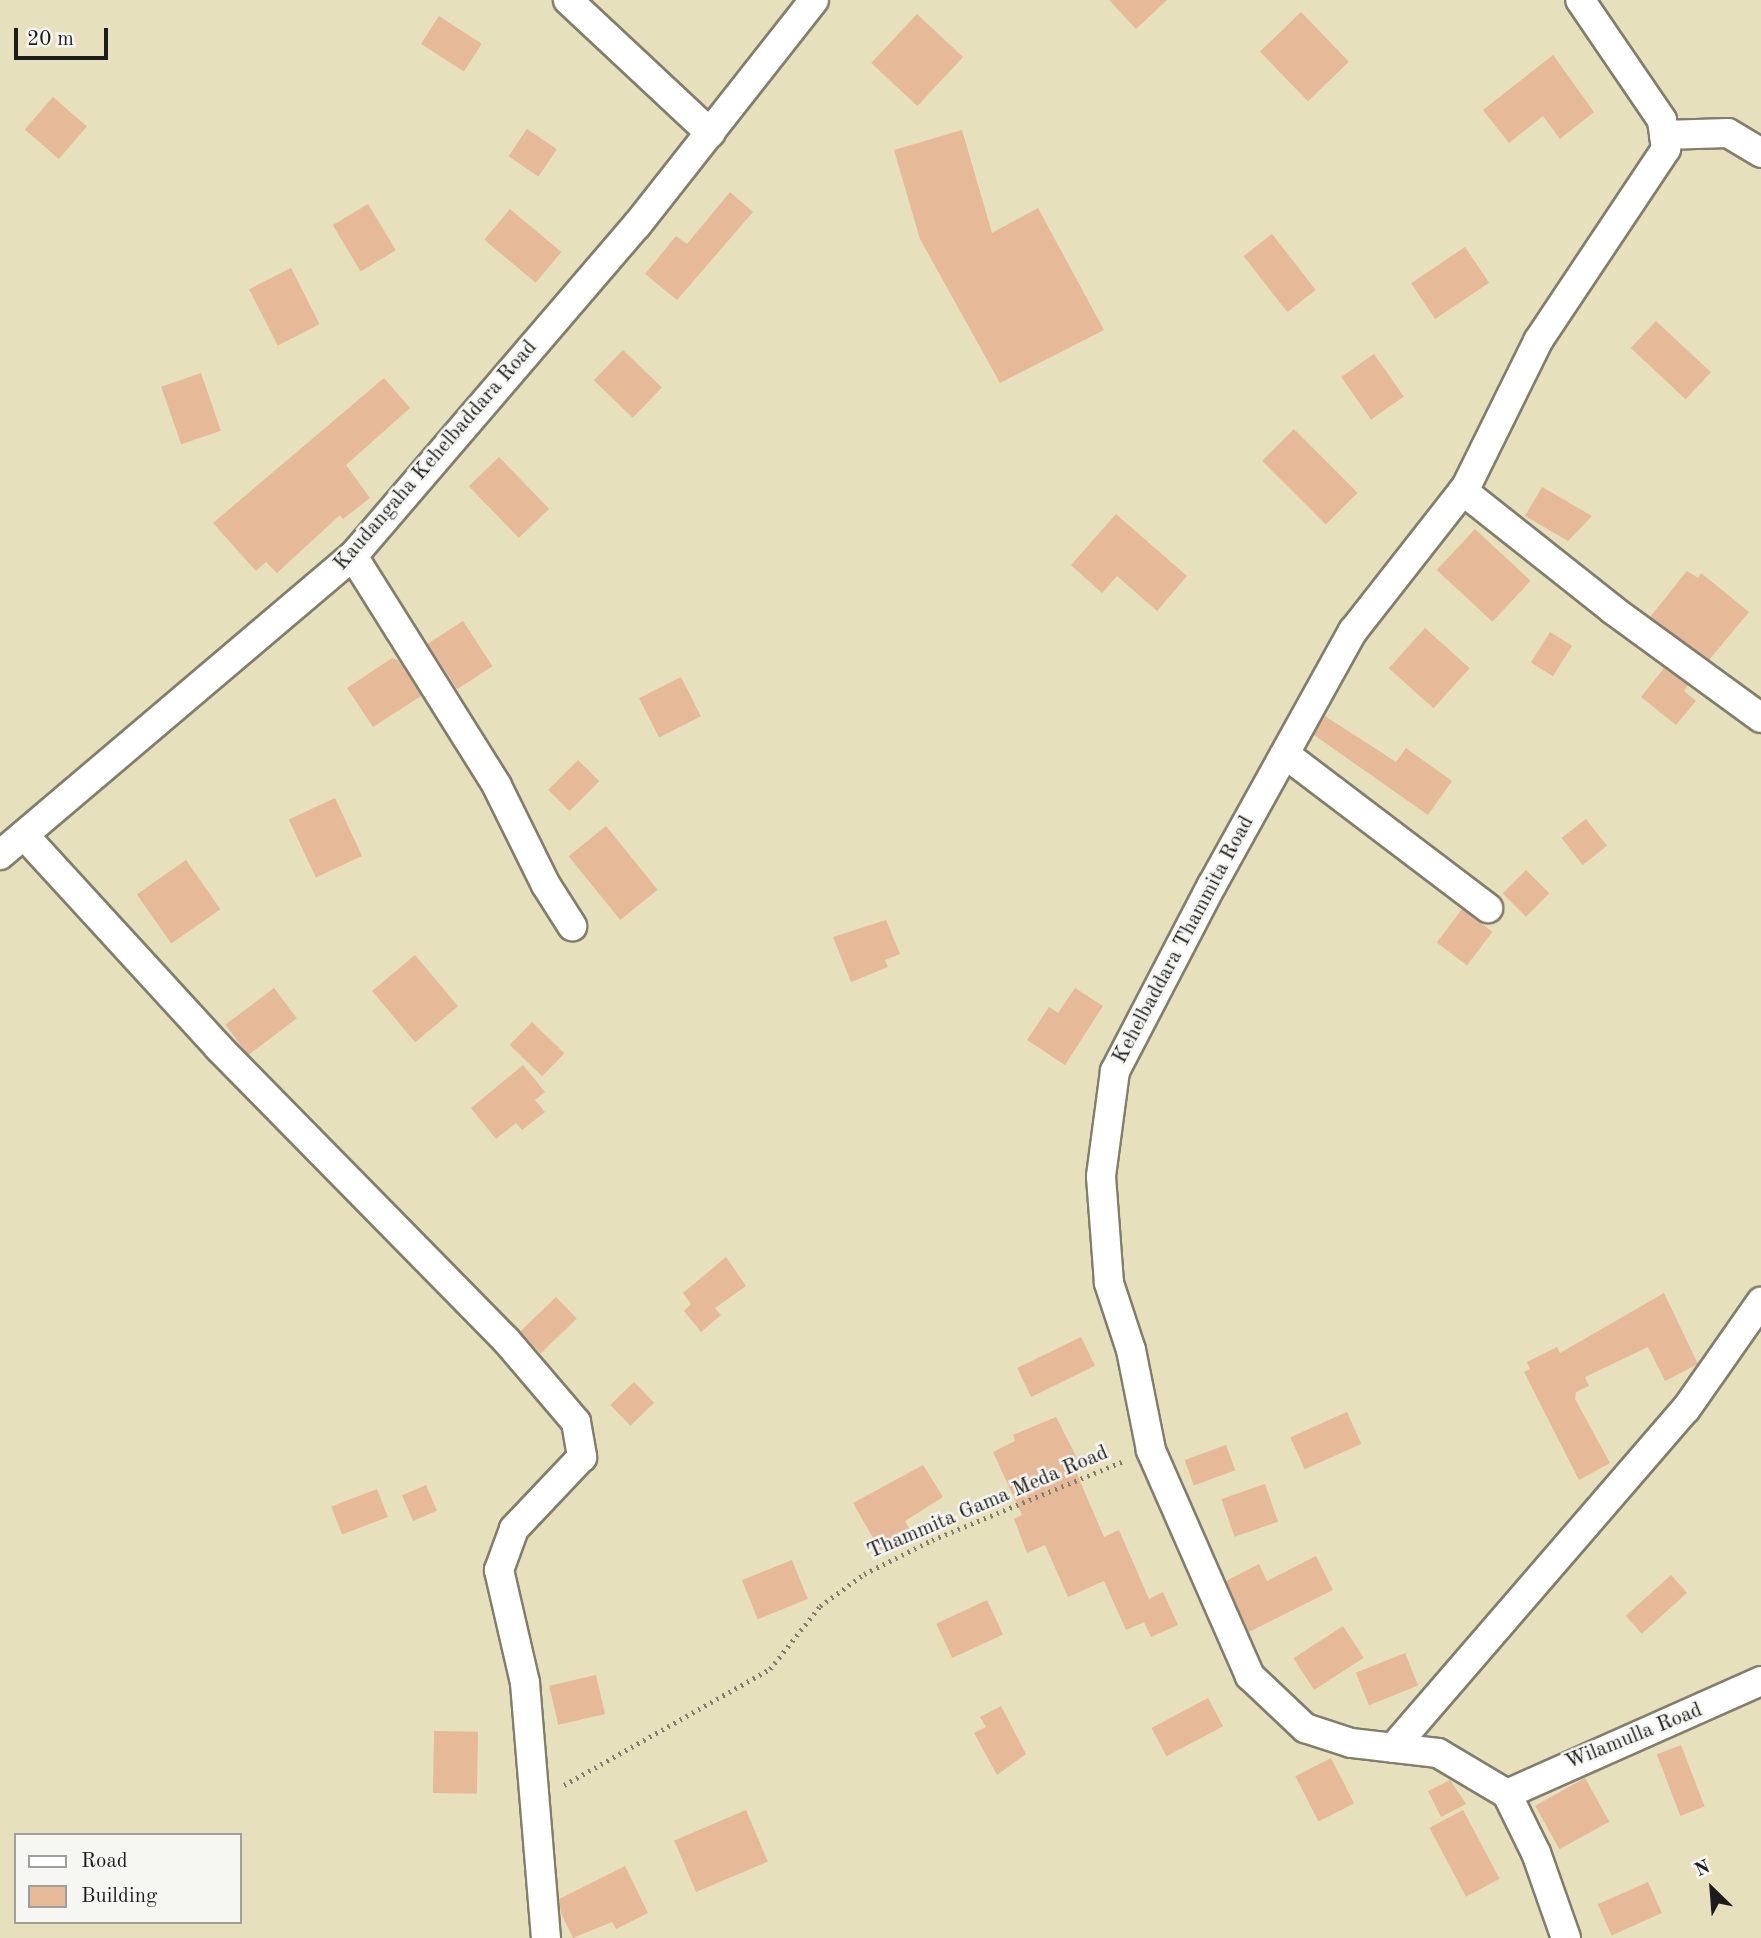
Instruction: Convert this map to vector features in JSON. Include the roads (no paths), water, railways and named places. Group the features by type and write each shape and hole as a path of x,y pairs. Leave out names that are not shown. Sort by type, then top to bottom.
{"street":[{"path":"568,0 710,133"},
{"name":"Kaudangaha Kehelbaddara Road","path":"0,855 353,556 637,225 814,0"},
{"path":"1591,4 1662,120 1664,135 1728,133 1761,153"},
{"name":"Kehelbaddara Thammita Road","path":"1507,1794 1437,1753 1351,1742 1305,1728 1250,1676 1151,1450 1131,1350 1109,1283 1101,1176 1115,1071 1284,754 1353,631 1463,491 1538,341 1666,149 1664,135"},
{"path":"1463,491 1498,514 1613,610 1761,718"},
{"path":"353,556 497,786 546,885 572,926"},
{"path":"1284,754 1488,908"},
{"path":"24,835 219,1048 506,1340 576,1422 582,1457 514,1529 499,1570 525,1683 546,1938"},
{"path":"1393,1748 1686,1409 1761,1302"},
{"name":"Wilamulla Road","path":"1507,1794 1761,1681"},
{"path":"1507,1794 1532,1843 1566,1938"}]}
